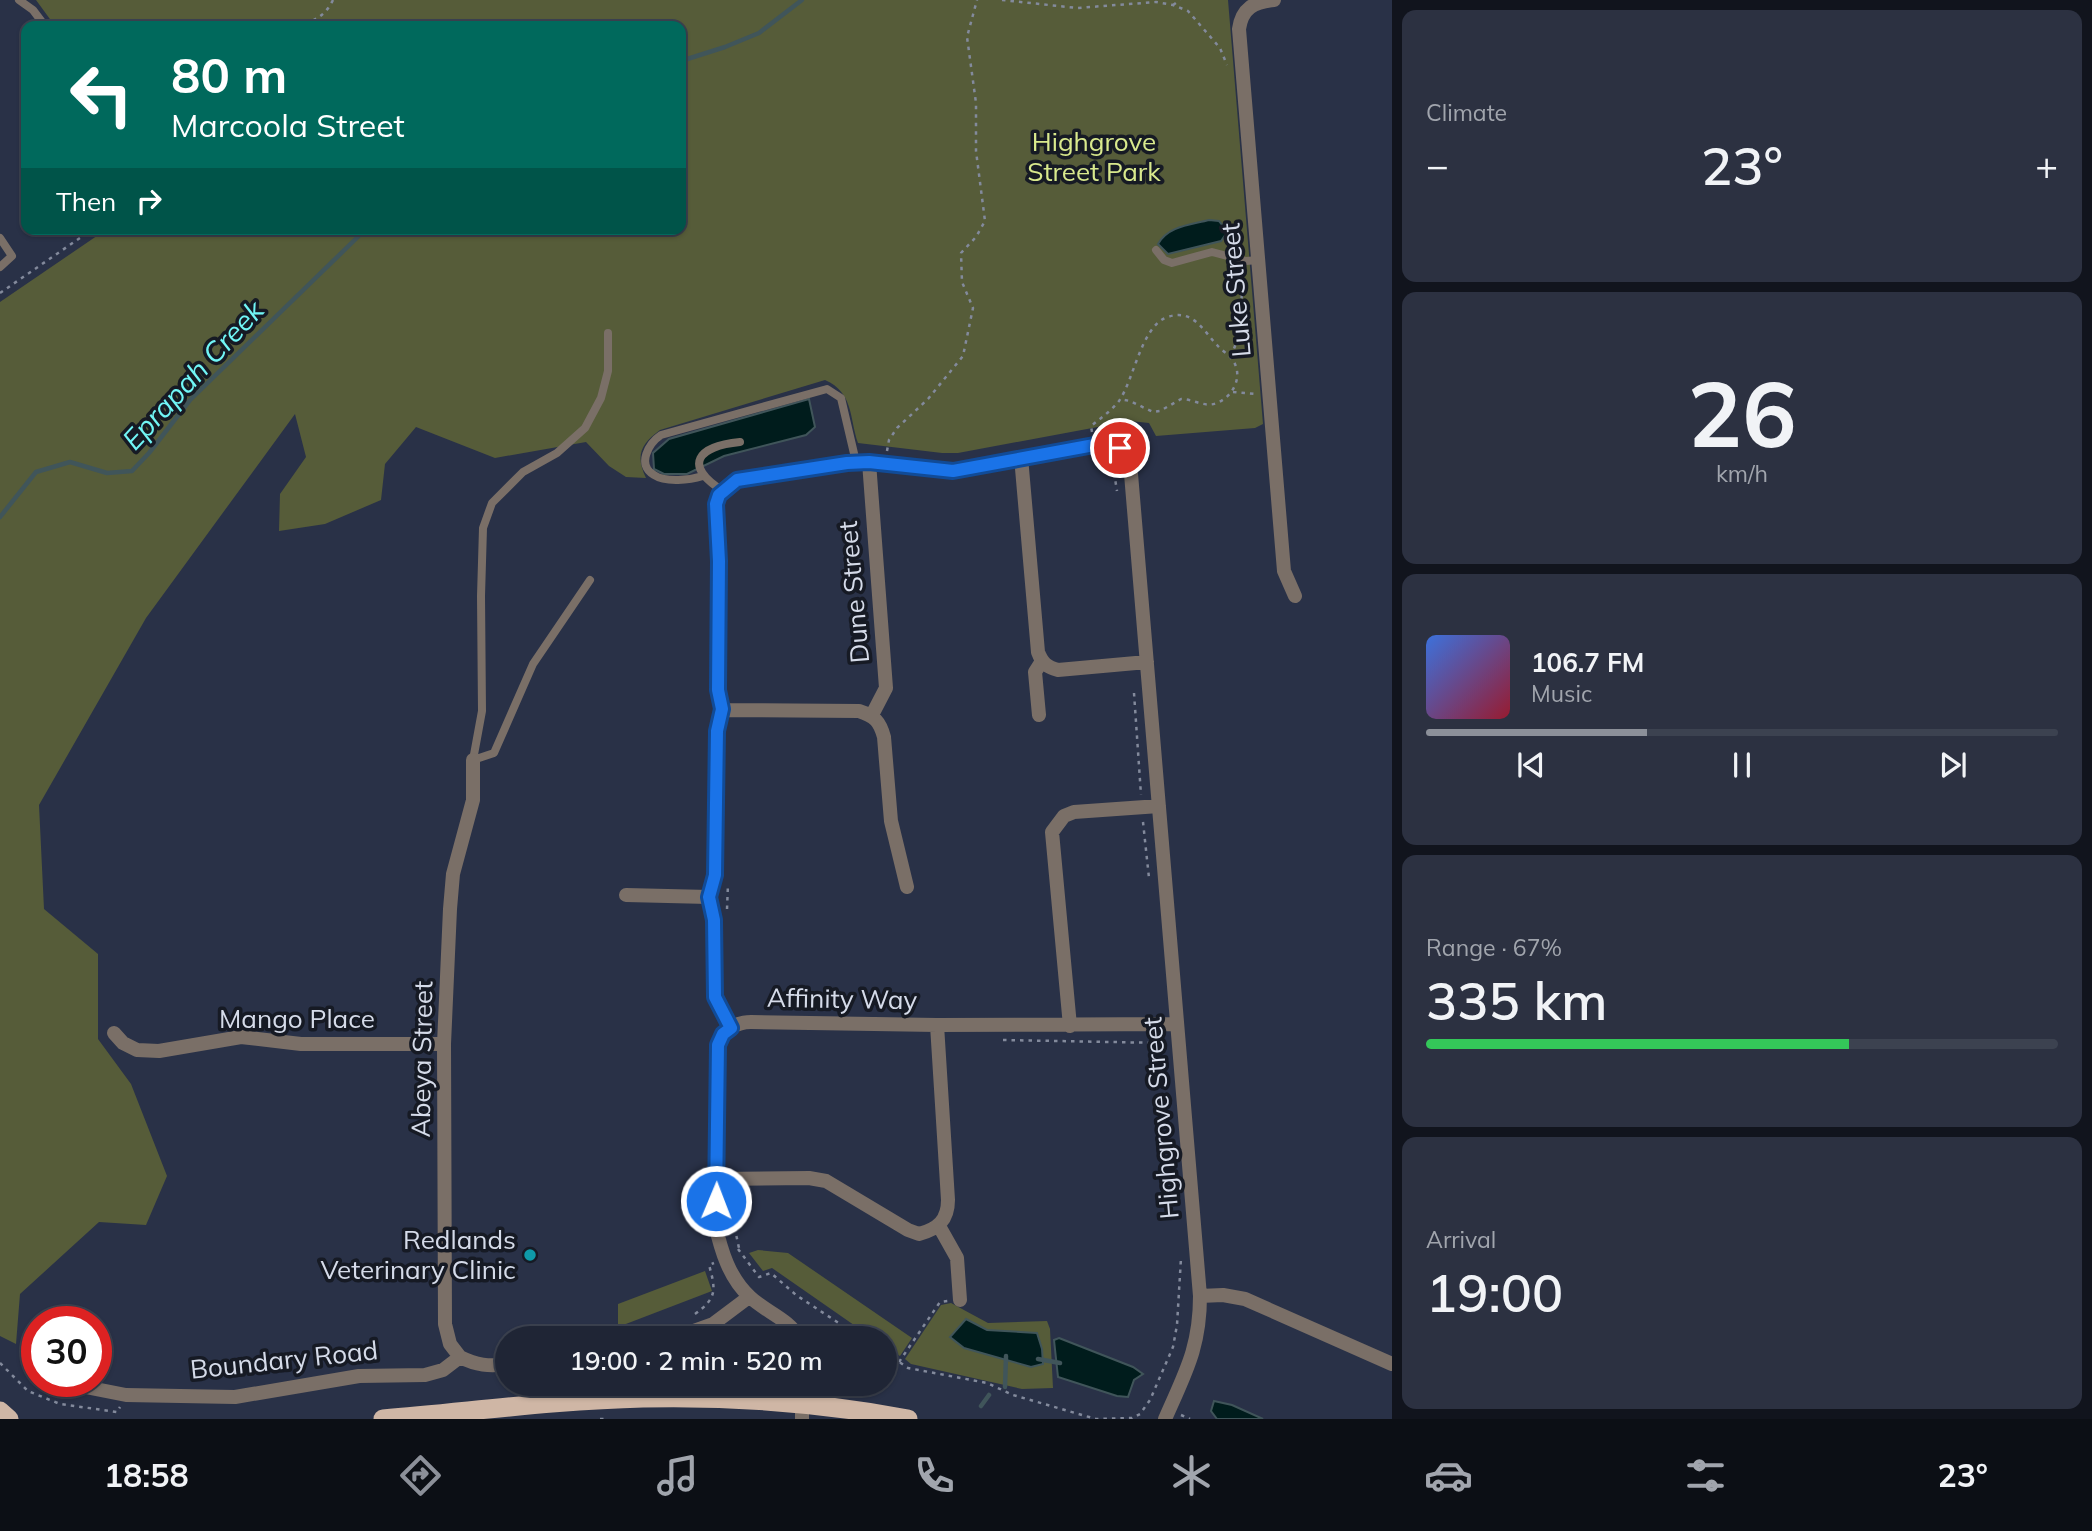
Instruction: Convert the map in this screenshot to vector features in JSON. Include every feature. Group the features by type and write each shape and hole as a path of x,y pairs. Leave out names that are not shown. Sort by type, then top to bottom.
{"highway":[{"path":"383,1419 642,1398 701,1398 802,1412 908,1419"},
{"path":"0,1410 9,1419"}],"street":[{"name":"Luke Street","path":"1274,0 1263,1 1247,8 1242,14 1239,29 1252,260 1269,394 1284,571 1294,596"},
{"name":"Highgrove Street","path":"1094,445 1105,443 1120,448 1130,462 1139,663 1159,806 1171,1025 1200,1296 1200,1325 1194,1354 1165,1419"},
{"path":"731,1028 715,997 714,920 709,897 715,875 717,731 722,709 718,690 719,561 716,504 719,495 737,480 859,458 953,471 1094,445"},
{"path":"1021,457 1038,652 1042,661 1058,670 1139,663"},
{"name":"Dune Street","path":"859,458 886,688 872,715"},
{"path":"1039,715 1035,672 1042,661"},
{"path":"722,709 859,711 872,715 881,724 884,737 891,821 906,887"},
{"name":"Abeya Street","path":"460,1357 450,1344 445,1324 444,1044 453,874 472,800 473,760"},
{"path":"1070,1026 1052,832 1064,816 1074,812 1159,806"},
{"path":"626,895 709,897"},
{"name":"Affinity Way","path":"793,1326 750,1297 736,1279 721,1251 715,1224 724,1179 718,1045 723,1034 741,1022 1171,1025"},
{"path":"724,1179 809,1178 826,1181 908,1230 919,1234 939,1226 947,1217 948,1200 937,1025"},
{"name":"Mango Place","path":"114,1033 123,1043 137,1050 159,1051 241,1037 301,1044 444,1044"},
{"path":"939,1226 957,1258 960,1300"},
{"path":"1200,1296 1223,1295 1245,1299 1392,1364"},
{"path":"707,1326 750,1297"},
{"path":"460,1357 475,1365 495,1366"},
{"name":"Boundary Road","path":"112,1392 126,1395 235,1397 346,1378 425,1375 443,1370 460,1357"}],"lane":[{"path":"19,0 33,10 41,21"},
{"path":"0,238 12,256 0,267"},
{"path":"1156,250 1164,260 1172,263 1212,252 1252,260"},
{"path":"590,580 533,664 494,753 473,760 482,711 483,528 492,503 523,472 557,453 585,428 601,398 608,371 608,333"},
{"path":"703,476 693,479 662,479 654,476 646,463 649,446 661,435 818,389 827,388 841,398 859,458"},
{"path":"723,491 703,476 699,465 704,453 725,443 740,442"}],"path":[{"path":"313,21 326,13 333,0"},
{"path":"859,458 887,450 889,440 897,428 928,399 963,356 973,308 962,282 961,253 976,237 985,221 976,151 976,103 967,37 977,0"},
{"path":"1002,0 1077,8 1156,2 1173,5 1188,11 1220,48 1229,74"},
{"path":"1173,5 1180,0"},
{"path":"0,293 84,235"},
{"path":"1230,356 1238,337 1240,294 1252,260"},
{"path":"1118,499 1114,466 1107,458 1096,458 1091,426 1107,414 1120,399 1152,329 1166,318 1174,316 1187,317 1199,323 1215,344 1230,356 1238,374 1233,392 1217,403 1208,405 1181,399 1153,412 1120,399"},
{"path":"1233,392 1269,394"},
{"path":"1139,663 1142,807 1150,888"},
{"path":"727,910 728,882"},
{"path":"1166,1043 1171,1025"},
{"path":"724,1179 739,1248"},
{"path":"897,1360 908,1368 987,1383 1013,1395 1096,1419 1132,1418 1140,1414 1150,1400 1176,1337 1182,1249"},
{"path":"900,1362 940,1302 960,1300"}],"green space":[{"name":"Highgrove Street Park","path":"36,0 1228,0 1263,424 1255,428 1156,436 1149,423 1130,421 958,453 942,453 858,443 846,399 834,385 825,380 660,430 648,440 642,451 641,463 646,478 626,477 609,466 586,442 495,458 416,427 385,464 381,500 325,524 279,531 280,494 306,457 295,414 146,618 39,805 44,909 98,954 98,1039 131,1084 167,1176 146,1225 99,1222 20,1294 16,1344 0,1336 0,302 98,235 686,235 686,21 51,21"},
{"path":"758,1250 788,1253 894,1326 855,1326 772,1268 763,1271 749,1253"},
{"path":"705,1271 712,1291 621,1326 618,1326 618,1304"},
{"path":"951,1303 988,1323 1047,1321 1050,1329 1053,1388 1022,1389 911,1364 905,1359 941,1305"},
{"path":"897,1328 912,1338 900,1356 897,1354"}],"shaded area":[{"path":"1209,220 1219,221 1224,227 1226,234 1221,241 1168,254 1158,244 1174,230"},
{"path":"809,399 815,427 806,435 724,456 687,474 664,474 654,469 653,453 669,439"},
{"path":"966,1319 987,1330 1037,1333 1043,1364 1031,1367 964,1348 950,1337"},
{"path":"1059,1338 1133,1367 1143,1374 1134,1380 1128,1397 1058,1377 1054,1340"},
{"path":"1214,1401 1232,1405 1263,1419 1217,1419 1211,1411"}],"waterway":[{"name":"Eprapah Creek","path":"686,59 759,33 802,0"},
{"name":"Eprapah Creek","path":"0,517 36,472 70,462 107,473 132,471 190,400 360,235"},
{"path":"1005,1387 1006,1356"},
{"path":"1038,1359 1060,1363"},
{"path":"981,1406 989,1395"}],"place":[{"name":"Redlands Veterinary Clinic","path":"530,1255"}],"route":[{"path":"716,1201 718,1045 723,1034 731,1028 715,997 714,920 709,897 715,875 717,731 722,709 718,690 719,561 716,504 719,495 737,480 847,463 869,462 953,471 1105,443 1120,448"}]}
